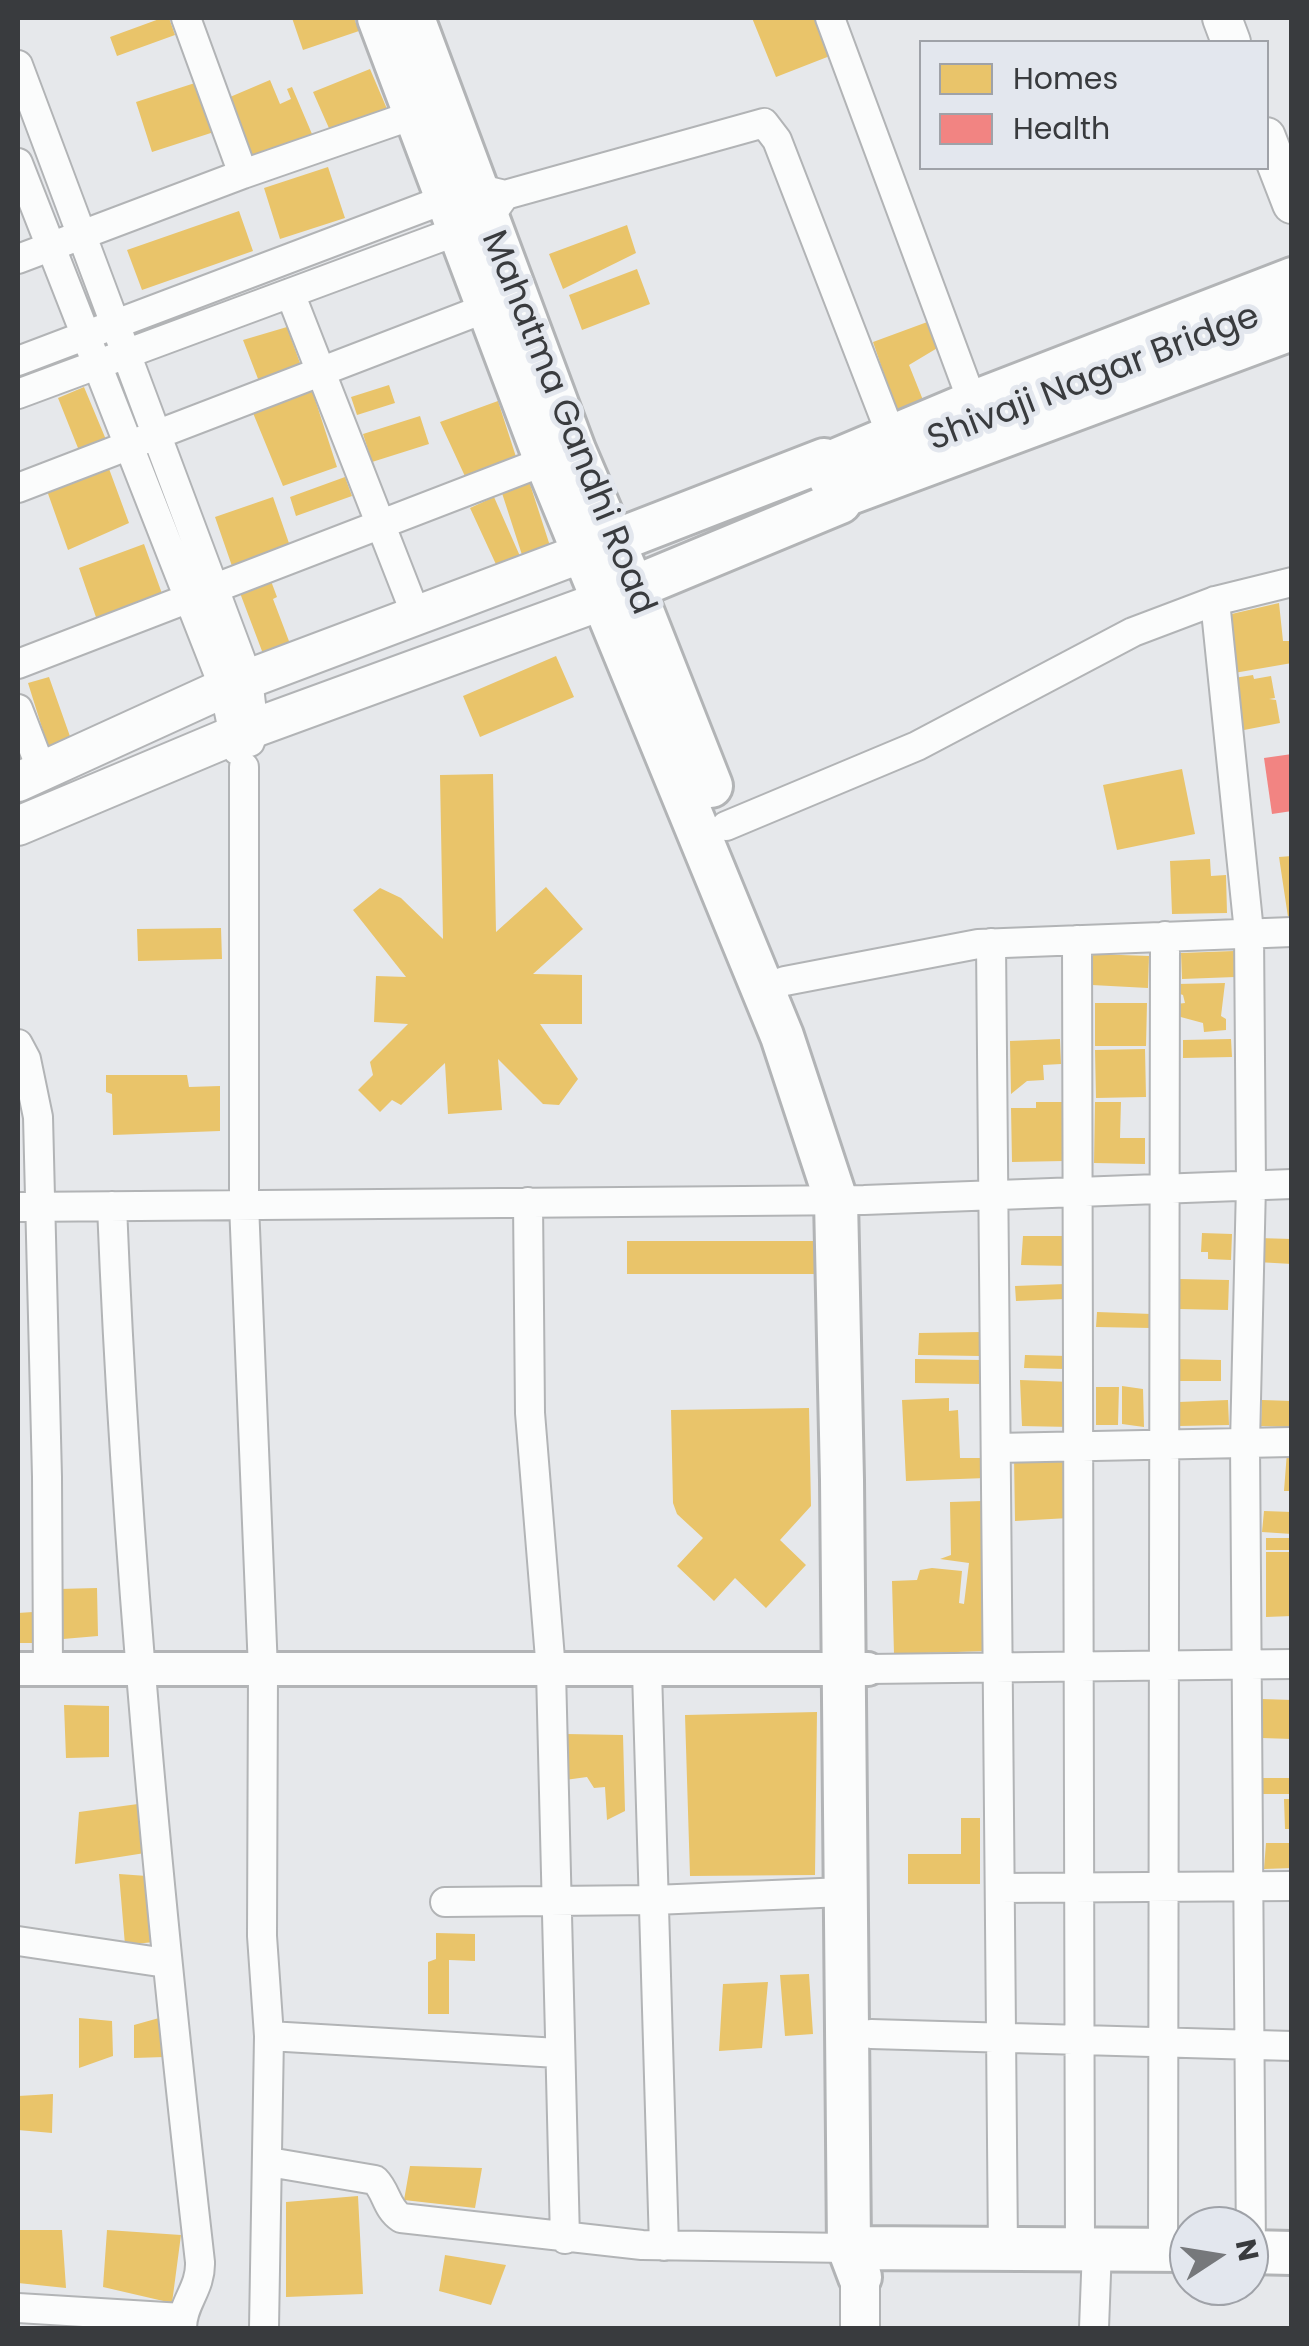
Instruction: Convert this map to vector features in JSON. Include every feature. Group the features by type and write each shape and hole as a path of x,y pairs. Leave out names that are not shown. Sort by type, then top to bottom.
{"main road":[{"path":"379,18 416,114 475,206"},
{"name":"Mahatma Gandhi Road","path":"414,18 475,206 500,302 618,594 726,826 774,985"},
{"path":"1269,145 1292,204"},
{"name":"Shivaji Nagar Bridge","path":"832,481 893,443 1292,305"},
{"path":"30,777 236,683 599,547 832,481"},
{"path":"18,826 243,744 618,594 832,481"},
{"path":"618,594 774,985 850,1200 856,1669 872,2034 860,2258"},
{"path":"856,1669 844,1892 860,2328"},
{"path":"860,2258 1003,2248 1169,2250"}],"street":[{"path":"186,18 243,174"},
{"path":"830,18 971,398"},
{"path":"18,65 156,434 201,593"},
{"path":"18,259 416,114"},
{"path":"18,361 115,324 475,206 764,123 777,140 893,443 971,398 1292,274"},
{"path":"18,162 128,445 201,593 236,683 243,744 244,1204 263,1670 262,1936 269,2036 264,2328"},
{"path":"18,394 290,293 475,206"},
{"path":"290,293 416,616"},
{"path":"18,488 500,302"},
{"path":"832,481 1292,334"},
{"path":"18,664 560,456"},
{"path":"726,826 918,746 1133,632 1215,601 1292,582"},
{"path":"1215,601 1248,932 1251,1185 1245,1442 1249,1665 1246,1887 1249,2045 1261,2206"},
{"path":"18,708 30,777"},
{"path":"774,985 991,944 1292,932"},
{"path":"1165,936 1163,2042 1173,2206"},
{"path":"1077,940 1080,2040 1094,2328"},
{"path":"991,944 1003,2248"},
{"path":"18,1044 26,1058 38,1117 30,1207 33,1669 998,1670 1292,1664"},
{"path":"30,1207 850,1200 1292,1184"},
{"path":"528,1202 530,1413 551,1671 565,2239"},
{"path":"18,2308 182,2323 201,2279 166,1964 140,1670 125,1486 112,1206"},
{"path":"996,1448 1292,1442"},
{"path":"647,1671 664,2246"},
{"path":"1000,1888 1292,1886"},
{"path":"445,1902 654,1900 844,1892"},
{"path":"18,1941 166,1964"},
{"path":"872,2034 1292,2046"},
{"path":"269,2036 558,2053"},
{"path":"268,2162 374,2180 401,2218 565,2239 860,2258"}],"building: Homes":[{"path":"169,18 175,35 117,56 110,37"},
{"path":"292,18 354,18 359,31 303,50"},
{"path":"752,18 821,18 835,54 776,77"},
{"path":"370,69 390,116 332,135 313,92"},
{"path":"270,80 280,104 291,99 287,89 292,87 312,134 249,161 223,100"},
{"path":"198,82 214,132 152,152 136,102"},
{"path":"328,167 345,218 280,239 264,188"},
{"path":"239,211 253,251 142,290 127,250"},
{"path":"627,225 636,253 563,289 549,254"},
{"path":"637,269 650,304 582,330 569,295"},
{"path":"930,321 939,347 909,365 923,400 897,412 873,342"},
{"path":"287,327 301,366 260,384 243,340"},
{"path":"389,385 395,403 357,415 351,397"},
{"path":"84,387 107,442 80,453 58,398"},
{"path":"312,390 337,467 283,486 253,413"},
{"path":"498,401 518,463 469,485 440,422"},
{"path":"420,416 429,444 372,462 363,434"},
{"path":"108,466 129,523 68,550 46,488"},
{"path":"345,477 352,496 296,516 290,497"},
{"path":"529,481 551,549 523,558 501,490"},
{"path":"273,497 291,549 233,569 215,517"},
{"path":"494,497 523,563 500,573 470,508"},
{"path":"144,544 164,599 98,623 79,568"},
{"path":"271,581 277,597 273,599 292,649 265,659 240,593"},
{"path":"1279,603 1283,641 1292,641 1292,663 1234,673 1223,616"},
{"path":"556,656 574,697 480,737 463,696"},
{"path":"1253,675 1254,679 1271,676 1275,698 1269,699 1276,700 1280,723 1244,730 1234,678"},
{"path":"49,677 72,742 49,750 28,683"},
{"path":"1182,769 1195,834 1117,850 1103,785"},
{"path":"493,774 496,932 546,887 583,929 533,974 582,975 582,1024 540,1024 578,1079 559,1105 543,1104 498,1059 502,1110 448,1114 445,1063 401,1105 392,1100 380,1112 358,1090 373,1075 370,1062 408,1024 374,1022 376,976 406,977 353,910 380,888 401,898 443,939 440,775"},
{"path":"1292,856 1292,916 1288,917 1279,857"},
{"path":"1210,859 1211,876 1226,875 1227,913 1172,914 1170,861"},
{"path":"221,928 222,959 138,961 137,929"},
{"path":"1234,951 1235,977 1182,979 1181,953"},
{"path":"1093,954 1149,956 1148,988 1092,985"},
{"path":"1225,983 1221,1016 1226,1019 1226,1030 1204,1032 1203,1023 1177,1016 1176,1004 1185,1003 1183,995 1177,993 1177,984"},
{"path":"1095,1003 1147,1003 1146,1046 1095,1046"},
{"path":"1060,1039 1061,1064 1043,1065 1044,1080 1027,1081 1011,1094 1010,1041"},
{"path":"1231,1039 1232,1057 1183,1058 1183,1040"},
{"path":"1145,1049 1146,1097 1096,1098 1095,1050"},
{"path":"106,1075 187,1075 189,1087 220,1086 220,1131 113,1135 112,1094 106,1092"},
{"path":"1036,1102 1063,1102 1064,1161 1012,1162 1011,1108 1036,1108"},
{"path":"1095,1102 1121,1102 1120,1138 1145,1138 1145,1164 1094,1163"},
{"path":"1202,1233 1232,1234 1231,1260 1208,1259 1208,1252 1201,1252"},
{"path":"1023,1236 1070,1236 1069,1266 1021,1265"},
{"path":"1258,1238 1292,1239 1292,1264 1257,1262"},
{"path":"627,1241 815,1241 818,1274 627,1274"},
{"path":"1179,1279 1229,1280 1228,1310 1179,1309"},
{"path":"1065,1284 1065,1299 1016,1301 1015,1286"},
{"path":"1097,1312 1152,1314 1151,1328 1096,1327"},
{"path":"982,1332 980,1356 918,1355 919,1333"},
{"path":"1025,1355 1067,1356 1066,1369 1024,1368"},
{"path":"915,1359 982,1360 982,1384 915,1383"},
{"path":"1173,1359 1221,1360 1221,1381 1175,1381"},
{"path":"1020,1380 1071,1382 1071,1427 1022,1426"},
{"path":"1122,1386 1143,1389 1144,1427 1122,1424"},
{"path":"1096,1387 1119,1387 1118,1425 1096,1425"},
{"path":"949,1398 949,1411 958,1410 960,1458 985,1458 986,1478 906,1481 902,1400"},
{"path":"1228,1400 1229,1425 1180,1426 1179,1402"},
{"path":"1262,1400 1292,1401 1292,1427 1261,1426"},
{"path":"809,1408 811,1506 780,1540 806,1565 766,1608 735,1578 714,1601 677,1566 703,1538 677,1514 673,1503 671,1410"},
{"path":"1287,1452 1292,1453 1292,1491 1284,1491"},
{"path":"1067,1455 1069,1518 1015,1521 1014,1456"},
{"path":"983,1501 988,1651 894,1654 892,1581 917,1580 920,1570 932,1568 962,1571 959,1603 964,1604 969,1563 940,1559 951,1555 950,1502"},
{"path":"1264,1511 1292,1512 1292,1534 1262,1532"},
{"path":"1266,1538 1292,1538 1292,1550 1266,1550"},
{"path":"1266,1552 1292,1552 1292,1616 1266,1617"},
{"path":"97,1588 98,1636 63,1639 59,1589"},
{"path":"33,1612 33,1643 18,1643 18,1613"},
{"path":"1262,1699 1292,1700 1292,1739 1262,1738"},
{"path":"64,1705 109,1706 109,1757 66,1758"},
{"path":"817,1712 815,1875 690,1876 685,1715"},
{"path":"566,1734 623,1735 625,1811 607,1820 605,1787 594,1788 587,1777 565,1780"},
{"path":"1262,1778 1292,1778 1292,1794 1263,1794"},
{"path":"1284,1799 1292,1799 1292,1829 1285,1829"},
{"path":"138,1804 145,1853 75,1864 79,1812"},
{"path":"961,1818 980,1818 980,1884 908,1884 908,1854 961,1854"},
{"path":"1266,1843 1292,1843 1292,1868 1264,1869"},
{"path":"119,1874 147,1876 154,1942 125,1945"},
{"path":"436,1933 475,1934 475,1961 449,1960 449,2014 428,2014 428,1962 436,1959"},
{"path":"809,1974 813,2034 785,2036 780,1975"},
{"path":"768,1982 762,2048 719,2051 723,1984"},
{"path":"79,2018 112,2021 113,2056 79,2068"},
{"path":"159,2018 164,2057 134,2058 134,2025"},
{"path":"53,2094 52,2133 18,2130 18,2096"},
{"path":"410,2166 482,2168 475,2208 404,2200"},
{"path":"358,2196 363,2294 286,2297 286,2202"},
{"path":"18,2230 62,2230 66,2288 18,2283"},
{"path":"107,2230 181,2235 172,2303 103,2287"},
{"path":"445,2255 506,2265 491,2305 439,2291"}],"building: Health":[{"path":"1292,754 1292,811 1272,814 1264,758"}]}
